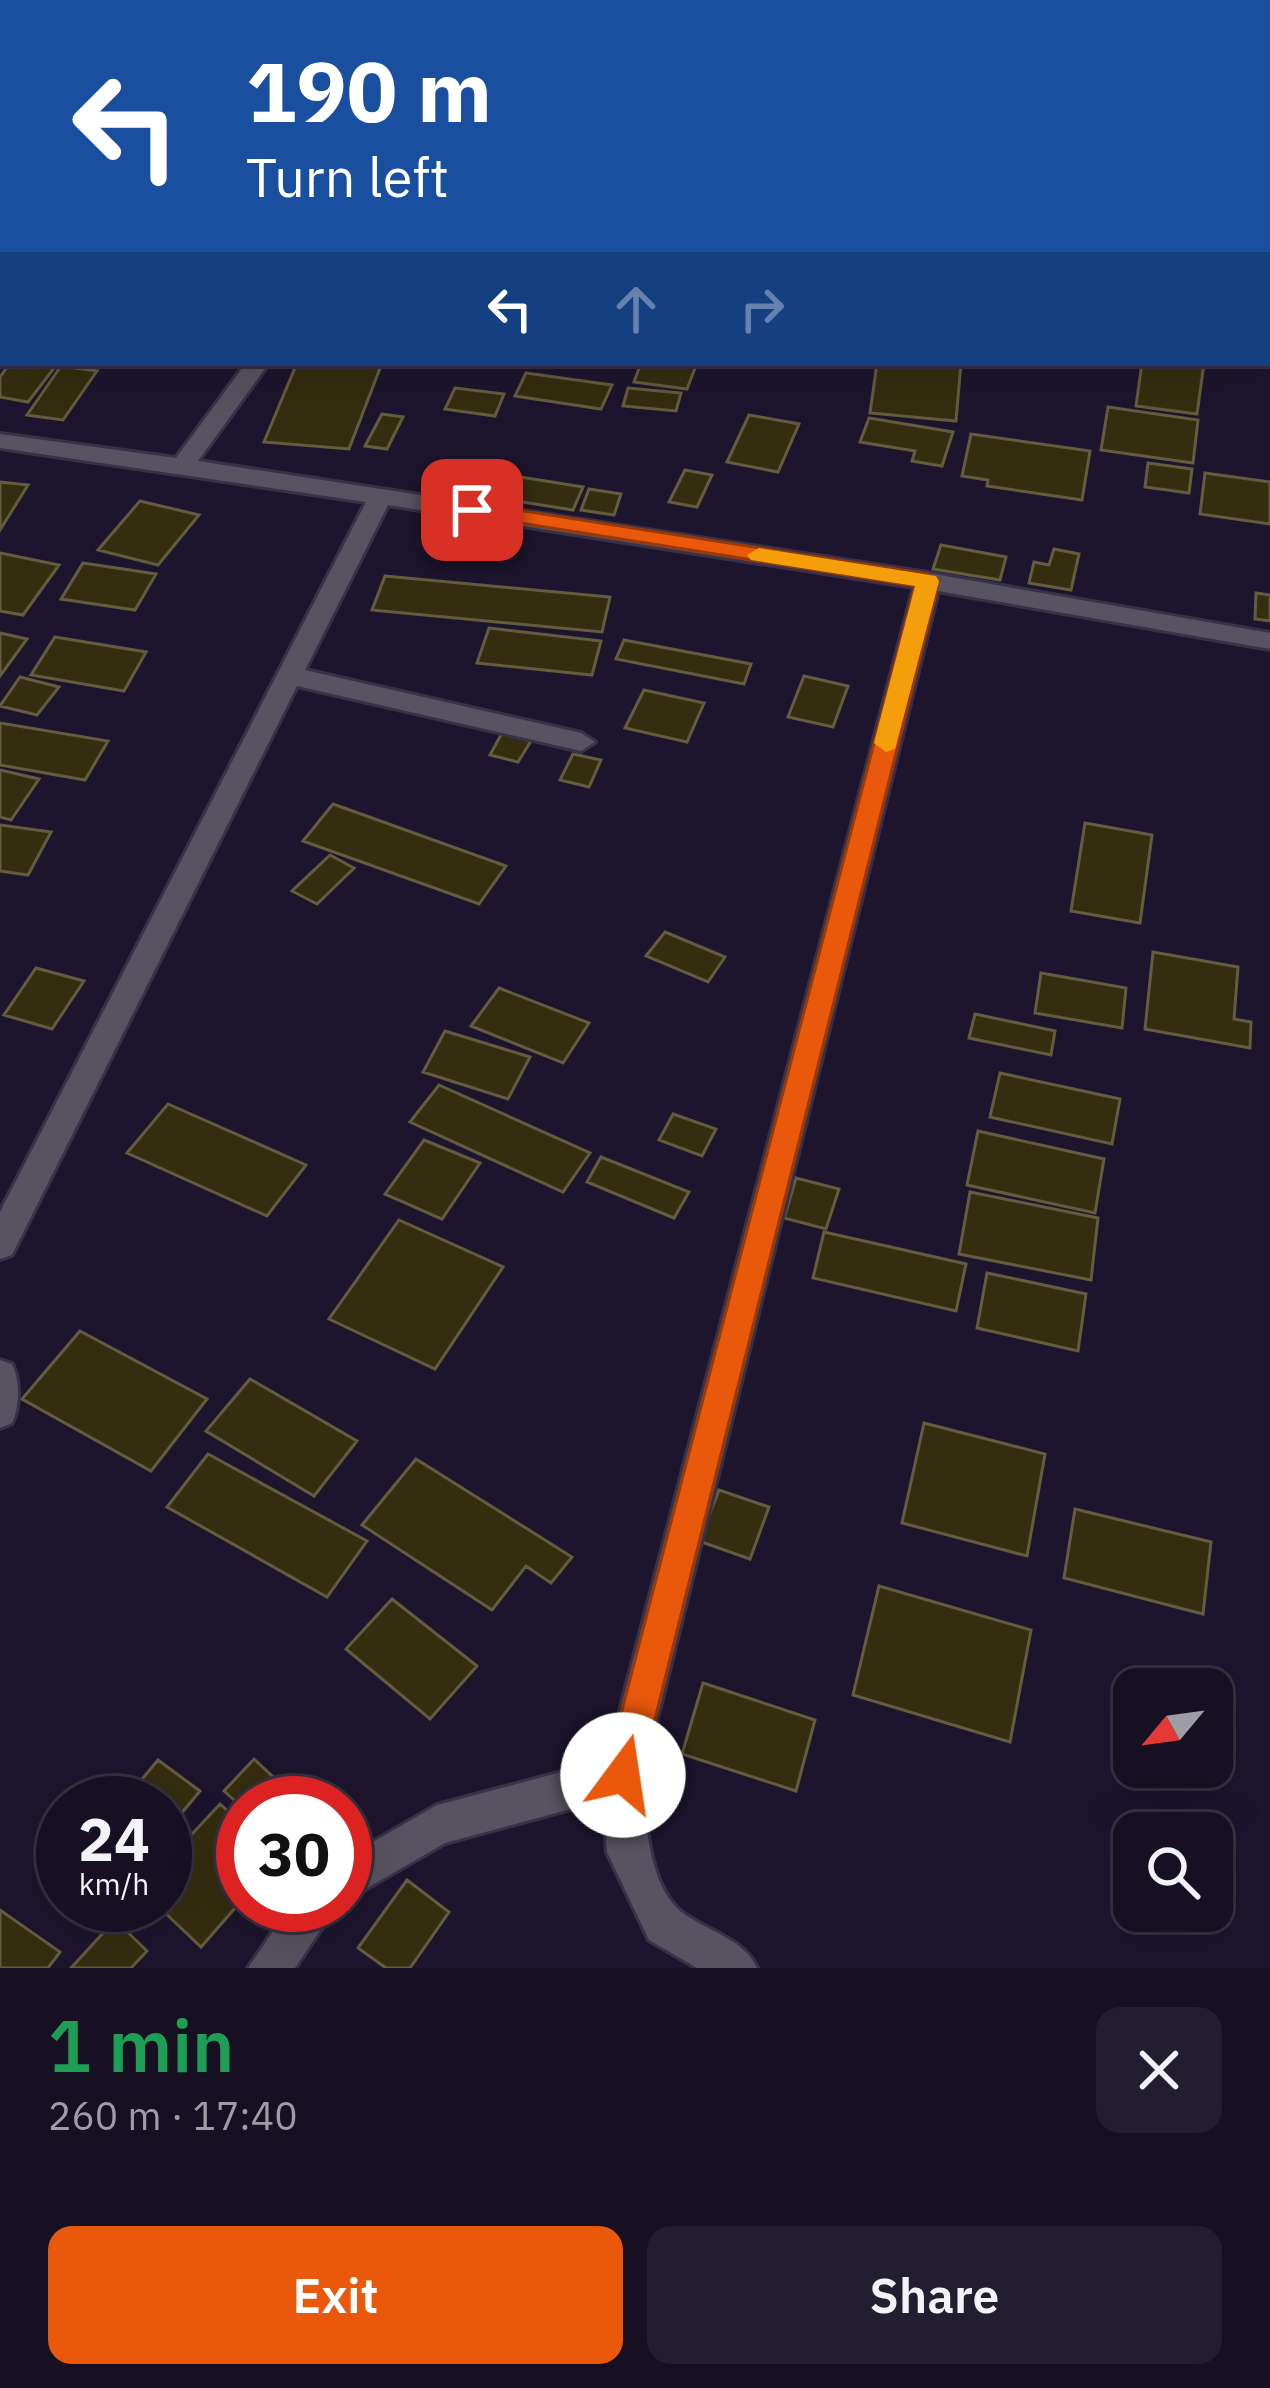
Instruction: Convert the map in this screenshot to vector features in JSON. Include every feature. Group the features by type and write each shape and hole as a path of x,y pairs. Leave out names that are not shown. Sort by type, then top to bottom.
{"street":[{"path":"182,466 256,366"},
{"path":"0,441 928,581 1270,641"},
{"path":"0,1245 381,495"},
{"path":"736,1968 664,1925 627,1852 623,1775 928,581"},
{"path":"290,676 581,742"},
{"path":"0,1376 0,1412"},
{"path":"372,1865 437,1826 623,1775"},
{"path":"269,1968 296,1932"}],"building":[{"path":"8,366 56,366 28,402 0,397 0,377"},
{"path":"61,366 97,371 63,420 27,415"},
{"path":"296,366 381,366 349,449 264,442"},
{"path":"640,366 696,366 687,389 634,382"},
{"path":"877,366 961,366 956,421 870,413"},
{"path":"1142,366 1204,366 1197,414 1136,406"},
{"path":"526,373 612,385 601,409 515,396"},
{"path":"455,388 504,394 495,416 445,409"},
{"path":"628,388 681,393 676,411 623,406"},
{"path":"1108,407 1198,420 1193,463 1101,450"},
{"path":"382,414 403,417 387,449 365,446"},
{"path":"749,415 799,424 778,472 727,462"},
{"path":"869,418 953,432 942,466 912,461 915,451 860,442"},
{"path":"971,434 1090,451 1082,500 987,486 988,480 962,476"},
{"path":"1148,463 1192,469 1189,493 1145,487"},
{"path":"685,470 712,475 697,507 669,502"},
{"path":"495,473 583,487 573,510 484,496"},
{"path":"1205,473 1270,482 1270,524 1200,514"},
{"path":"0,482 28,485 0,530"},
{"path":"589,489 621,494 614,515 581,510"},
{"path":"140,501 199,515 158,565 98,550"},
{"path":"941,545 1006,557 1000,580 933,569"},
{"path":"1054,549 1079,554 1071,590 1029,583 1034,562 1049,565"},
{"path":"0,553 59,565 23,615 0,611"},
{"path":"83,563 156,574 135,610 61,599"},
{"path":"385,576 610,597 602,632 372,610"},
{"path":"1256,593 1270,595 1270,621 1255,619"},
{"path":"489,628 601,641 592,675 477,663"},
{"path":"0,633 27,639 0,676"},
{"path":"55,637 146,652 124,691 31,675"},
{"path":"624,640 751,664 744,684 616,659"},
{"path":"804,676 848,686 833,727 788,717"},
{"path":"20,677 59,687 37,715 0,706"},
{"path":"644,690 704,703 687,742 625,728"},
{"path":"0,723 108,741 85,780 0,765"},
{"path":"502,733 531,741 518,762 490,755"},
{"path":"573,754 601,760 589,787 560,780"},
{"path":"0,770 39,779 11,820 0,817"},
{"path":"333,804 506,866 479,904 303,841"},
{"path":"1085,823 1152,835 1140,923 1071,911"},
{"path":"0,825 51,832 28,875 0,871"},
{"path":"330,855 354,868 317,904 292,891"},
{"path":"665,932 725,957 708,982 646,956"},
{"path":"1153,952 1238,967 1234,1019 1251,1022 1250,1048 1145,1029"},
{"path":"36,968 84,981 52,1029 4,1015"},
{"path":"1041,973 1126,988 1122,1028 1035,1013"},
{"path":"499,988 589,1023 563,1063 471,1026"},
{"path":"975,1014 1055,1031 1051,1055 969,1038"},
{"path":"445,1031 530,1057 508,1099 423,1072"},
{"path":"1000,1073 1120,1099 1112,1144 990,1117"},
{"path":"439,1085 590,1153 563,1192 410,1122"},
{"path":"168,1104 306,1165 267,1216 127,1153"},
{"path":"673,1114 716,1129 702,1156 659,1140"},
{"path":"978,1131 1104,1159 1095,1213 967,1185"},
{"path":"424,1140 480,1163 442,1219 385,1194"},
{"path":"601,1157 689,1192 674,1218 587,1182"},
{"path":"796,1178 839,1189 826,1229 784,1218"},
{"path":"970,1192 1098,1218 1091,1280 959,1254"},
{"path":"399,1220 503,1267 435,1369 329,1319"},
{"path":"824,1232 966,1264 956,1311 813,1278"},
{"path":"987,1273 1086,1294 1078,1351 977,1328"},
{"path":"80,1331 207,1399 151,1471 22,1399"},
{"path":"250,1379 357,1441 314,1496 206,1431"},
{"path":"924,1423 1045,1454 1027,1556 902,1523"},
{"path":"208,1454 367,1541 327,1597 167,1507"},
{"path":"416,1459 572,1557 551,1583 526,1566 492,1610 362,1525"},
{"path":"719,1490 769,1507 750,1559 699,1541"},
{"path":"1075,1509 1211,1542 1203,1614 1064,1578"},
{"path":"879,1586 1031,1630 1010,1742 853,1695"},
{"path":"392,1599 477,1666 430,1719 346,1649"},
{"path":"703,1683 815,1720 796,1791 682,1754"},
{"path":"254,1759 272,1776 238,1776"},
{"path":"158,1760 180,1776 145,1776"},
{"path":"216,1808 216,1930 201,1947 185,1932 192,1932 192,1834"},
{"path":"407,1880 449,1912 410,1968 386,1968 358,1948"},
{"path":"0,1910 60,1952 48,1968 0,1968"},
{"path":"104,1932 127,1932 147,1951 131,1968 71,1968"}],"slow traffic":[{"path":"759,555 928,581 886,743"}],"route":[{"path":"472,510 928,581 623,1775"}]}
